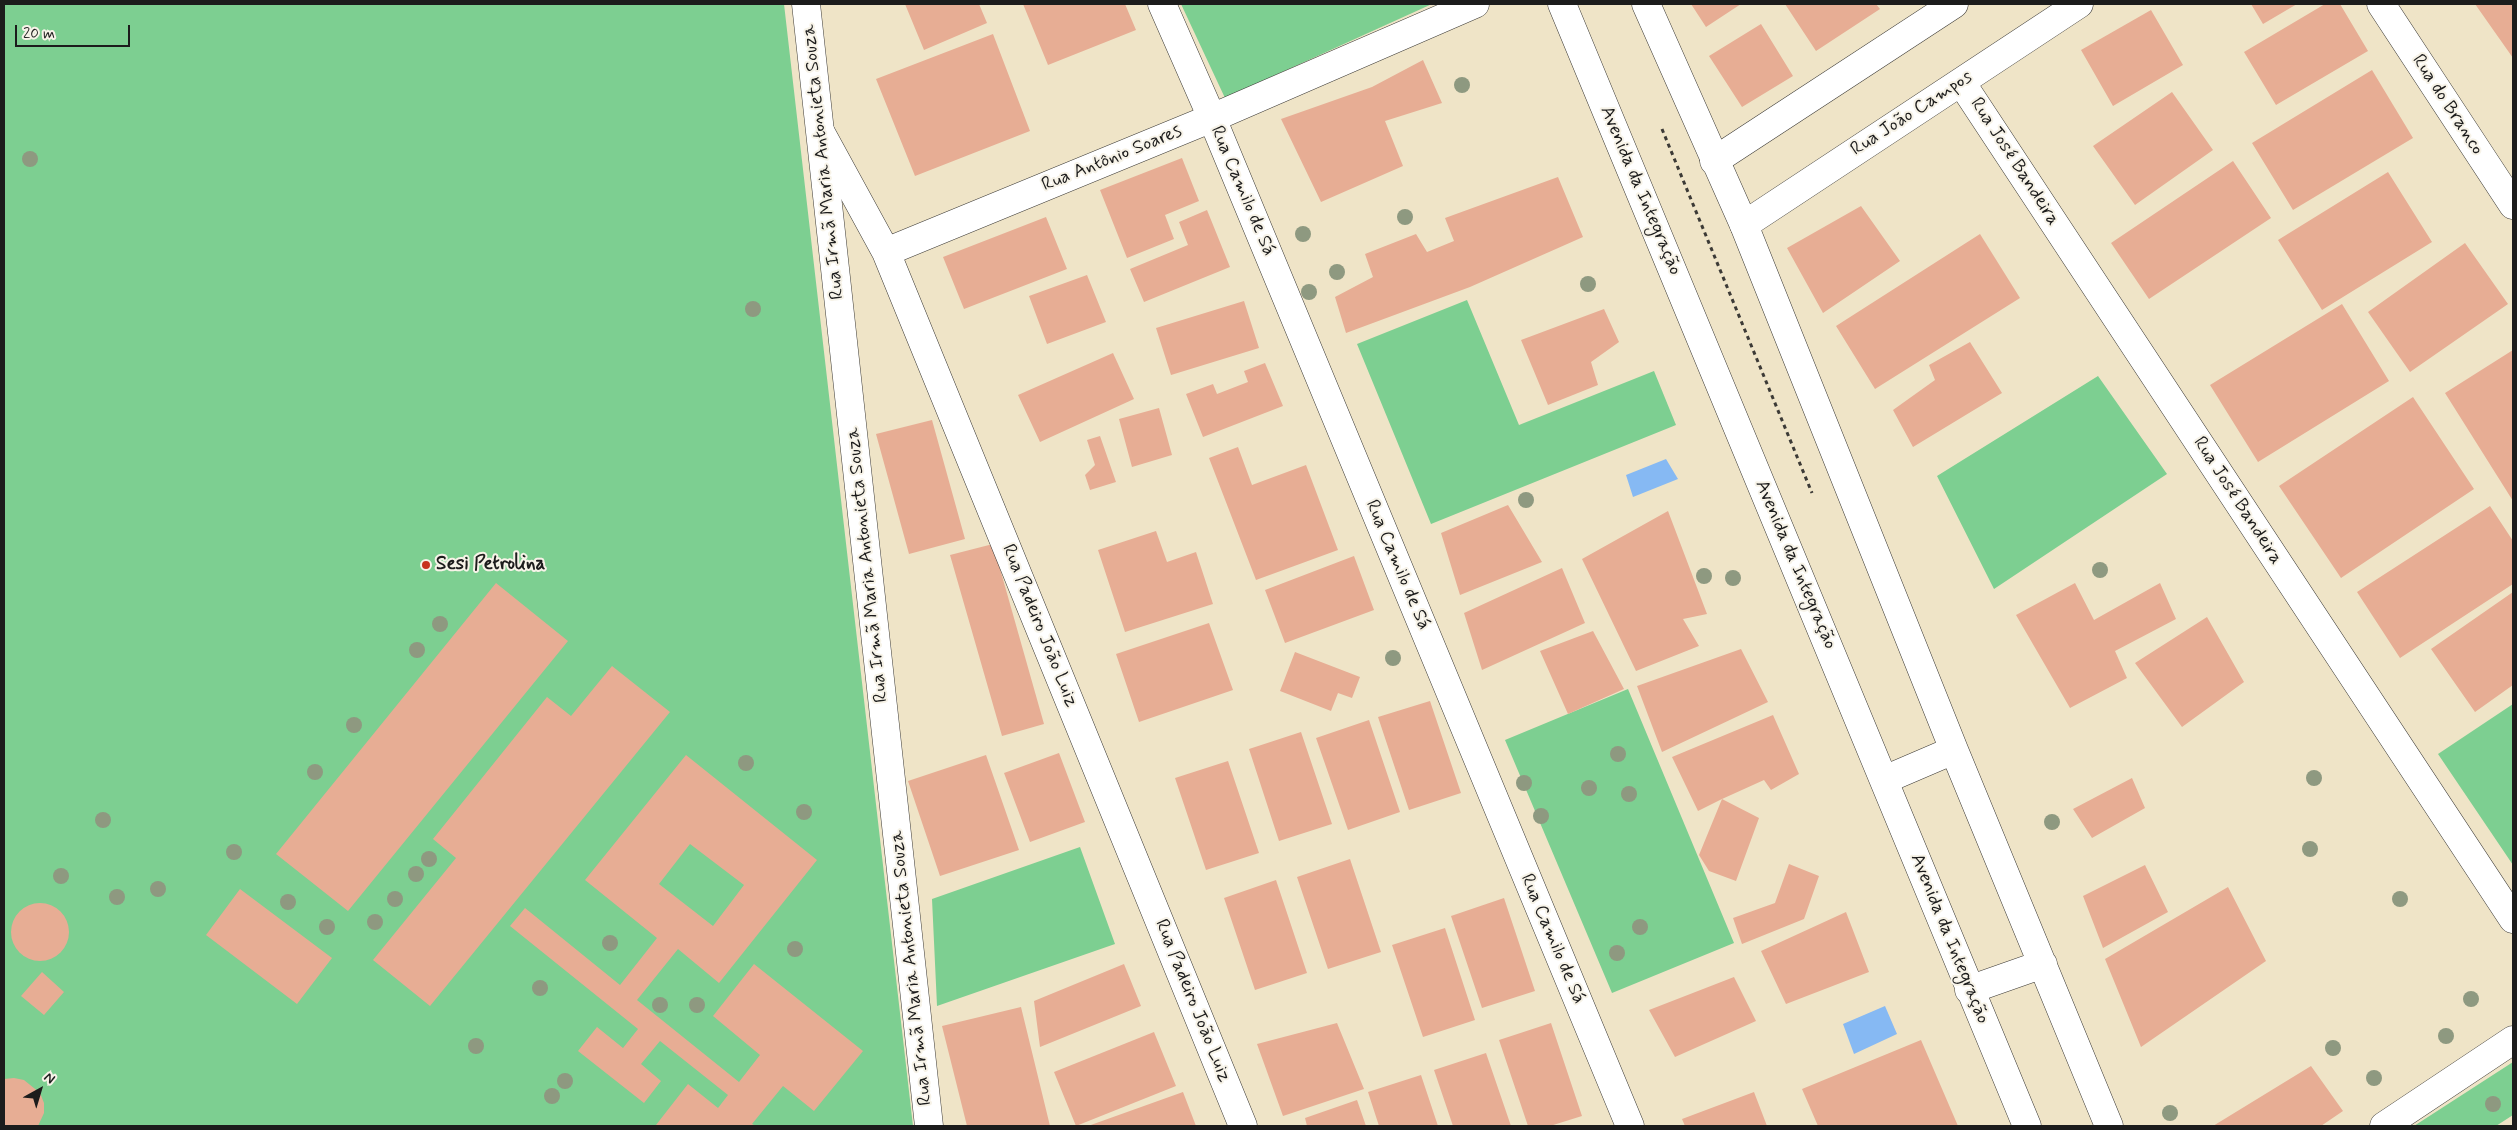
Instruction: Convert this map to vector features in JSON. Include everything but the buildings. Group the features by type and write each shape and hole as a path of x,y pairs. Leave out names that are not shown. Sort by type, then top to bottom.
{"street":[{"name":"Rua Irmã Maria Antonieta Souza","path":"806,4 929,1126"},
{"name":"Rua Camilo de Sá","path":"1162,4 1212,118 1630,1126"},
{"name":"Rua Antônio Soares","path":"886,252 1212,118 1475,4"},
{"name":"Avenida da Integração","path":"1562,4 2027,1126"},
{"path":"1646,4 1744,225 1954,750 2110,1126"},
{"path":"1714,161 1954,4"},
{"name":"Rua João Campos","path":"1744,225 2079,4"},
{"name":"Rua do Branco","path":"2381,4 2513,205"},
{"name":"Rua José Bandeira","path":"1961,82 2513,919"},
{"name":"Rua Padeiro João Luiz","path":"820,133 886,252 1244,1126"},
{"path":"1884,780 1954,750"},
{"path":"1970,990 2043,964"},
{"path":"2384,1126 2513,1040"}],"green space":[{"name":"Sesi Petrolina","path":"4,4 784,4 913,1126 4,1126"},
{"path":"1181,4 1432,4 1225,98"},
{"path":"1467,300 1519,425 1654,371 1676,425 1431,524 1357,344"},
{"path":"2098,376 2167,474 1994,589 1937,476"},
{"path":"1628,689 1734,943 1612,993 1505,740"},
{"path":"2513,704 2513,865 2438,754"},
{"path":"1080,847 1115,944 937,1006 932,899"},
{"path":"2513,1062 2513,1115 2496,1126 2414,1126"}],"water":[{"path":"1666,459 1678,479 1633,497 1626,475"},
{"path":"1885,1006 1897,1034 1854,1054 1843,1024"}],"place":[{"name":"Sesi Petrolina","path":"426,565"}]}
